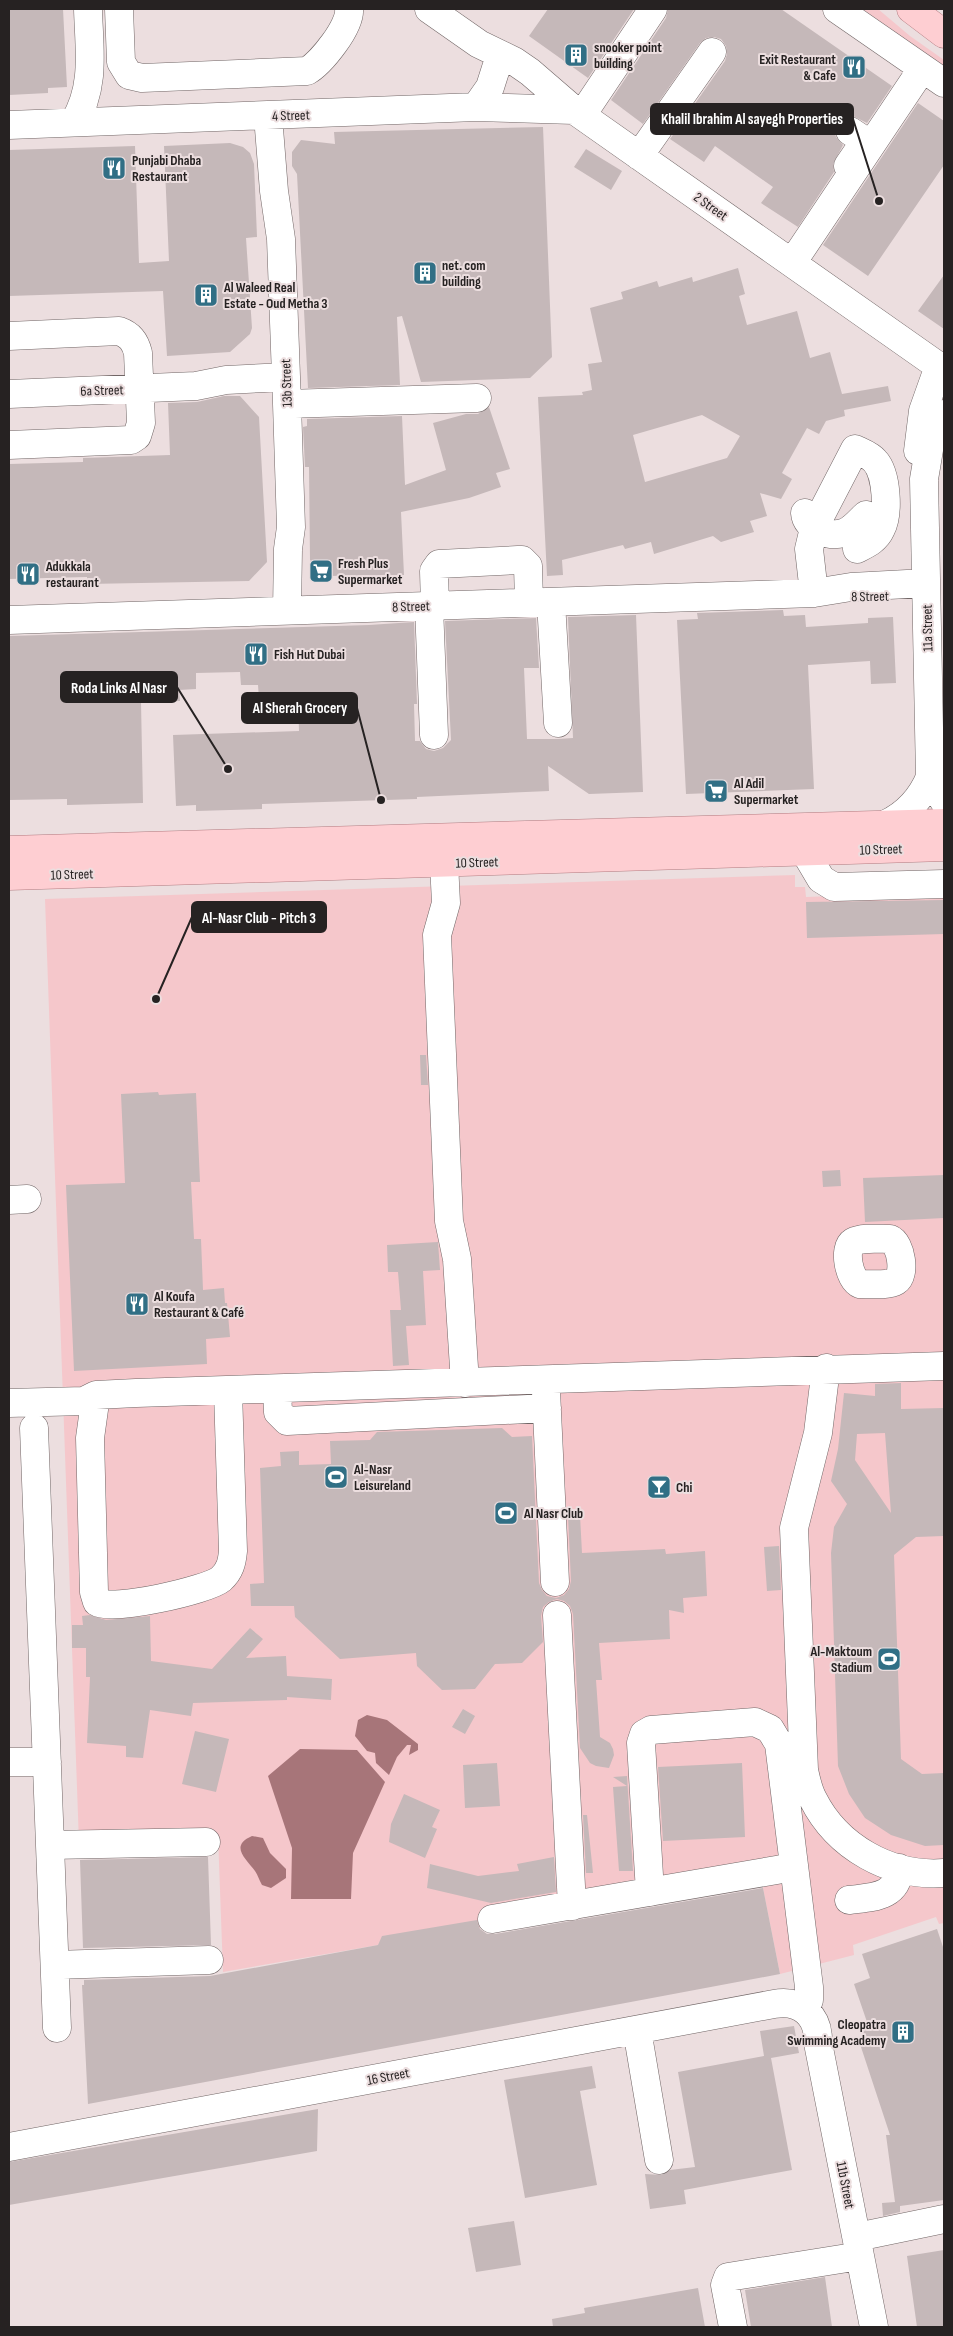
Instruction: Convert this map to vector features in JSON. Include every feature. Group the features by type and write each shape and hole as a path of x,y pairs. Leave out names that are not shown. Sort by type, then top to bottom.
{"main road":[{"path":"911,9 944,34"},
{"name":"10 Street","path":"9,850 944,823"},
{"name":"10 Street","path":"9,876 944,847"}],"street":[{"path":"74,122 86,97 90,78 88,9"},
{"path":"119,9 121,62 128,74 142,78 307,71 322,60 348,21 349,9"},
{"name":"2 Street","path":"428,9 479,44 505,56 530,72 568,111"},
{"path":"568,111 643,9"},
{"path":"568,111 654,9"},
{"path":"788,260 933,76 836,9"},
{"name":"2 Street","path":"479,44 522,90 568,111 644,159 942,368"},
{"path":"644,159 716,56"},
{"path":"476,107 490,88 497,65"},
{"path":"90,78 97,97 116,121"},
{"name":"4 Street","path":"9,125 476,107 568,111"},
{"name":"13b Street","path":"276,115 284,191 281,240 292,527 288,549 293,610"},
{"path":"788,260 860,150 861,140 850,131"},
{"path":"9,336 119,332 126,334 136,345 140,430 137,436 130,440 9,445"},
{"name":"11a Street","path":"924,479 918,456 920,424 927,397 942,368"},
{"name":"6a Street","path":"9,394 196,386 226,380 286,390 477,398"},
{"name":"11a Street","path":"886,824 898,818 917,801 930,777 936,626 926,589 924,479 930,444 944,414"},
{"path":"814,593 809,549 814,528 855,449 875,461 884,480 882,528 871,541 857,549"},
{"path":"884,480 924,479"},
{"path":"814,528 827,533 845,532 866,515"},
{"path":"434,735 432,606 434,571 439,564 518,560 526,562 540,602 558,723"},
{"name":"8 Street","path":"9,620 814,593 851,587 926,589"},
{"name":"11a Street","path":"930,777 944,802"},
{"path":"805,852 821,879 834,886 944,884"},
{"path":"444,863 446,903 438,928 438,964 449,1221 458,1259 464,1383"},
{"path":"9,1390 79,1389 96,1395 277,1390 826,1368 944,1366"},
{"path":"826,1368 818,1433 794,1528 804,1770 812,1798 827,1823 847,1844 872,1859 900,1868 931,1874 944,1873"},
{"path":"546,1380 556,1582"},
{"path":"277,1390 278,1412 287,1420 547,1408"},
{"path":"96,1395 90,1438 94,1592 97,1602 107,1606 144,1602 191,1590 220,1580 228,1572 232,1562 233,1551 228,1391"},
{"path":"9,1403 84,1401 96,1395"},
{"path":"34,1428 57,2028"},
{"path":"557,1615 572,1906"},
{"path":"650,1892 641,1743 644,1734 651,1730 755,1722 770,1729 779,1744 809,1987 809,2000 801,2013"},
{"path":"9,1762 47,1762"},
{"path":"50,1845 206,1842"},
{"path":"492,1919 794,1868"},
{"path":"849,1900 883,1895 889,1892 897,1882 900,1868"},
{"path":"55,1965 209,1960"},
{"name":"16 Street","path":"9,2147 768,2006 789,2012 801,2013"},
{"name":"11b Street","path":"801,2013 818,2043 874,2327"},
{"path":"637,2030 660,2160"},
{"path":"733,2327 725,2285 728,2277 859,2247 944,2219"}],"shaded area":[{"path":"862,9 878,9 910,36 944,60 944,66"},
{"name":"Al Nasr Club","path":"795,875 795,887 805,887 806,897 944,892 944,1923 939,1924 936,1917 853,1945 854,1955 780,1974 761,1878 478,1928 383,1936 378,1945 223,1972 218,1835 79,1843 45,899"},
{"path":"367,1715 387,1720 418,1744 418,1750 409,1755 411,1745 407,1745 397,1757 389,1775 376,1763 375,1753 367,1751 355,1736 358,1720"},
{"path":"300,1749 357,1750 385,1782 353,1853 351,1899 291,1899 292,1848 268,1776"},
{"path":"252,1836 263,1838 270,1853 286,1869 286,1878 271,1888 262,1885 240,1848 245,1840"}],"building":[{"path":"9,9 63,9 67,87 48,88 48,93 9,95"},
{"name":"snooker point building","path":"548,9 634,9 588,78 529,36"},
{"path":"668,9 781,9 892,86 867,123 851,115 843,117 837,122 834,130 836,137 843,145 833,164 834,172 798,227 761,203 773,187 715,146 704,162 670,139 725,61 727,54 726,46 721,39 714,37 706,38 700,43 643,124 611,100 666,18"},
{"path":"918,103 944,121 944,165 868,276 823,245"},
{"name":"net. com building","path":"543,127 552,357 530,378 421,382 402,316 397,317 400,385 308,388 297,174 292,166 292,152 301,140 335,144 334,132"},
{"path":"230,143 243,147 250,153 254,164 257,237 246,238 252,328 250,334 230,352 167,356 163,291 9,296 9,150 135,146 139,263 169,261 164,146"},
{"path":"586,149 622,171 611,190 574,167"},
{"path":"738,268 745,294 739,296 747,325 797,311 810,358 830,352 842,394 888,386 891,401 844,410 845,416 826,421 819,434 807,428 782,473 792,479 781,499 760,493 767,516 750,521 754,532 721,542 713,536 654,554 651,542 625,549 623,545 562,560 563,575 547,576 538,397 583,395 582,392 592,390 588,364 602,362 590,308 623,299 621,292 657,281 659,287 692,277 693,282","holes":["702,415 740,436 727,458 645,482 633,435"]},
{"path":"944,275 944,329 918,311"},
{"path":"224,396 240,396 259,417 267,562 249,581 87,584 87,577 9,579 9,464 83,462 83,458 170,455 168,403 197,402"},
{"path":"489,407 510,469 496,473 501,487 469,498 401,512 404,575 326,576 310,560 309,467 305,467 303,427 307,426 307,419 402,416 405,485 446,470 433,423 466,414 478,414"},
{"path":"783,610 784,616 805,615 806,627 868,623 868,618 893,617 896,683 871,684 870,661 808,665 814,789 686,794 677,620 698,619 697,613"},
{"path":"636,615 643,792 589,794 548,766 549,791 417,797 417,799 262,804 262,809 196,811 196,805 176,806 173,735 299,731 298,698 259,699 258,685 241,685 240,672 196,673 196,689 179,690 180,701 141,702 143,803 67,805 67,799 9,800 9,636 414,622 417,704 414,704 415,741 420,741 426,749 434,751 443,748 451,740 445,621 536,618 539,668 524,668 527,739 558,739 573,738 568,617"},
{"path":"944,900 944,934 807,938 806,902"},
{"path":"420,1055 426,1055 428,1085 421,1085"},
{"path":"158,1092 159,1095 196,1093 200,1182 191,1182 194,1239 201,1239 203,1290 224,1288 230,1337 206,1339 207,1364 74,1371 66,1185 125,1183 121,1094"},
{"path":"840,1170 841,1186 823,1187 822,1171"},
{"path":"944,1175 944,1218 865,1222 863,1178"},
{"path":"438,1242 440,1270 423,1271 426,1325 406,1326 409,1365 393,1366 390,1310 401,1310 398,1272 388,1272 387,1245"},
{"name":"Al-Maktoum Stadium","path":"901,1383 901,1409 944,1408 944,1536 916,1537 894,1555 901,1759 922,1774 944,1773 944,1845 925,1846 891,1835 865,1818 849,1794 838,1766 831,1553 834,1527 847,1504 831,1481 838,1449 844,1393 875,1396 875,1384","holes":["885,1433 891,1513 855,1460 857,1434"]},
{"path":"502,1428 512,1437 532,1436 539,1583 547,1596 556,1598 564,1595 569,1589 571,1581 568,1516 580,1515 582,1553 665,1549 666,1554 705,1551 707,1596 683,1598 684,1613 669,1610 670,1639 599,1643 602,1680 596,1680 600,1737 610,1743 613,1749 614,1755 609,1768 590,1763 580,1748 573,1614 570,1606 564,1601 557,1599 543,1607 541,1616 543,1642 522,1663 495,1664 475,1689 442,1690 417,1666 416,1653 340,1659 295,1617 294,1606 251,1606 250,1584 264,1583 260,1468 281,1466 280,1452 299,1451 299,1465 331,1464 330,1441 370,1440 377,1432"},
{"path":"779,1546 781,1590 767,1591 764,1547"},
{"path":"90,1615 106,1620 150,1616 151,1661 212,1669 250,1628 263,1639 246,1658 286,1656 287,1676 332,1679 331,1700 287,1697 287,1700 193,1703 191,1716 150,1710 143,1758 126,1757 126,1746 87,1743 90,1677 86,1677 86,1648 72,1648 72,1625 83,1625 82,1616"},
{"path":"463,1709 475,1716 465,1734 452,1727"},
{"path":"195,1731 229,1739 216,1792 182,1784"},
{"path":"497,1763 500,1806 465,1808 463,1765"},
{"path":"742,1763 745,1837 663,1841 658,1767"},
{"path":"627,1776 633,1871 619,1871 613,1787 627,1786 613,1777"},
{"path":"404,1794 440,1810 432,1827 437,1829 425,1858 389,1842 391,1824"},
{"path":"583,1815 587,1815 593,1873 586,1873"},
{"path":"208,1857 211,1945 83,1948 80,1860"},
{"path":"554,1857 556,1892 491,1903 427,1888 430,1864 478,1876 519,1871 517,1864"},
{"path":"763,1888 780,1974 88,2104 82,1985 84,1985 84,1980 210,1976 378,1945 382,1936 477,1920 480,1929 487,1934 495,1934"},
{"name":"Cleopatra Swimming Academy","path":"937,1929 944,1950 944,2200 900,2206 900,2212 883,2216 882,2203 895,2202 886,2135 890,2135 859,2041 865,2039 860,2024 867,2022 854,1984 870,1978 862,1954"},
{"path":"794,2026 799,2053 771,2058 792,2170 684,2190 686,2204 650,2209 645,2174 661,2175 670,2170 695,2167 678,2072 764,2056 760,2031"},
{"path":"592,2066 596,2088 580,2091 597,2185 525,2198 504,2080"},
{"path":"318,2109 317,2151 9,2205 9,2162"},
{"path":"514,2221 521,2265 476,2272 468,2228"},
{"path":"944,2250 944,2327 917,2327 907,2256"},
{"path":"825,2277 832,2327 751,2327 745,2290"},
{"path":"698,2288 705,2327 553,2327 552,2319 585,2313 584,2308"}],"place":[{"name":"snooker point building","path":"576,55"},
{"name":"Exit Restaurant & Cafe","path":"854,67"},
{"name":"Punjabi Dhaba Restaurant","path":"114,168"},
{"name":"Khalil Ibrahim Al sayegh Properties","path":"879,201"},
{"name":"net. com building","path":"425,273"},
{"name":"Al Waleed Real Estate - Oud Metha 3","path":"206,295"},
{"name":"Fresh Plus Supermarket","path":"321,571"},
{"name":"Adukkala restaurant","path":"28,574"},
{"name":"Fish Hut Dubai","path":"256,654"},
{"name":"Roda Links Al Nasr","path":"228,769"},
{"name":"Al Adil Supermarket","path":"716,791"},
{"name":"Al Sherah Grocery","path":"381,800"},
{"name":"Al-Nasr Club - Pitch 3","path":"156,999"},
{"name":"Al Koufa Restaurant & Café","path":"137,1304"},
{"name":"Al-Nasr Leisureland","path":"336,1477"},
{"name":"Chi","path":"659,1487"},
{"name":"Al Nasr Club","path":"506,1513"},
{"name":"Al-Maktoum Stadium","path":"889,1659"},
{"name":"Cleopatra Swimming Academy","path":"903,2032"}]}
